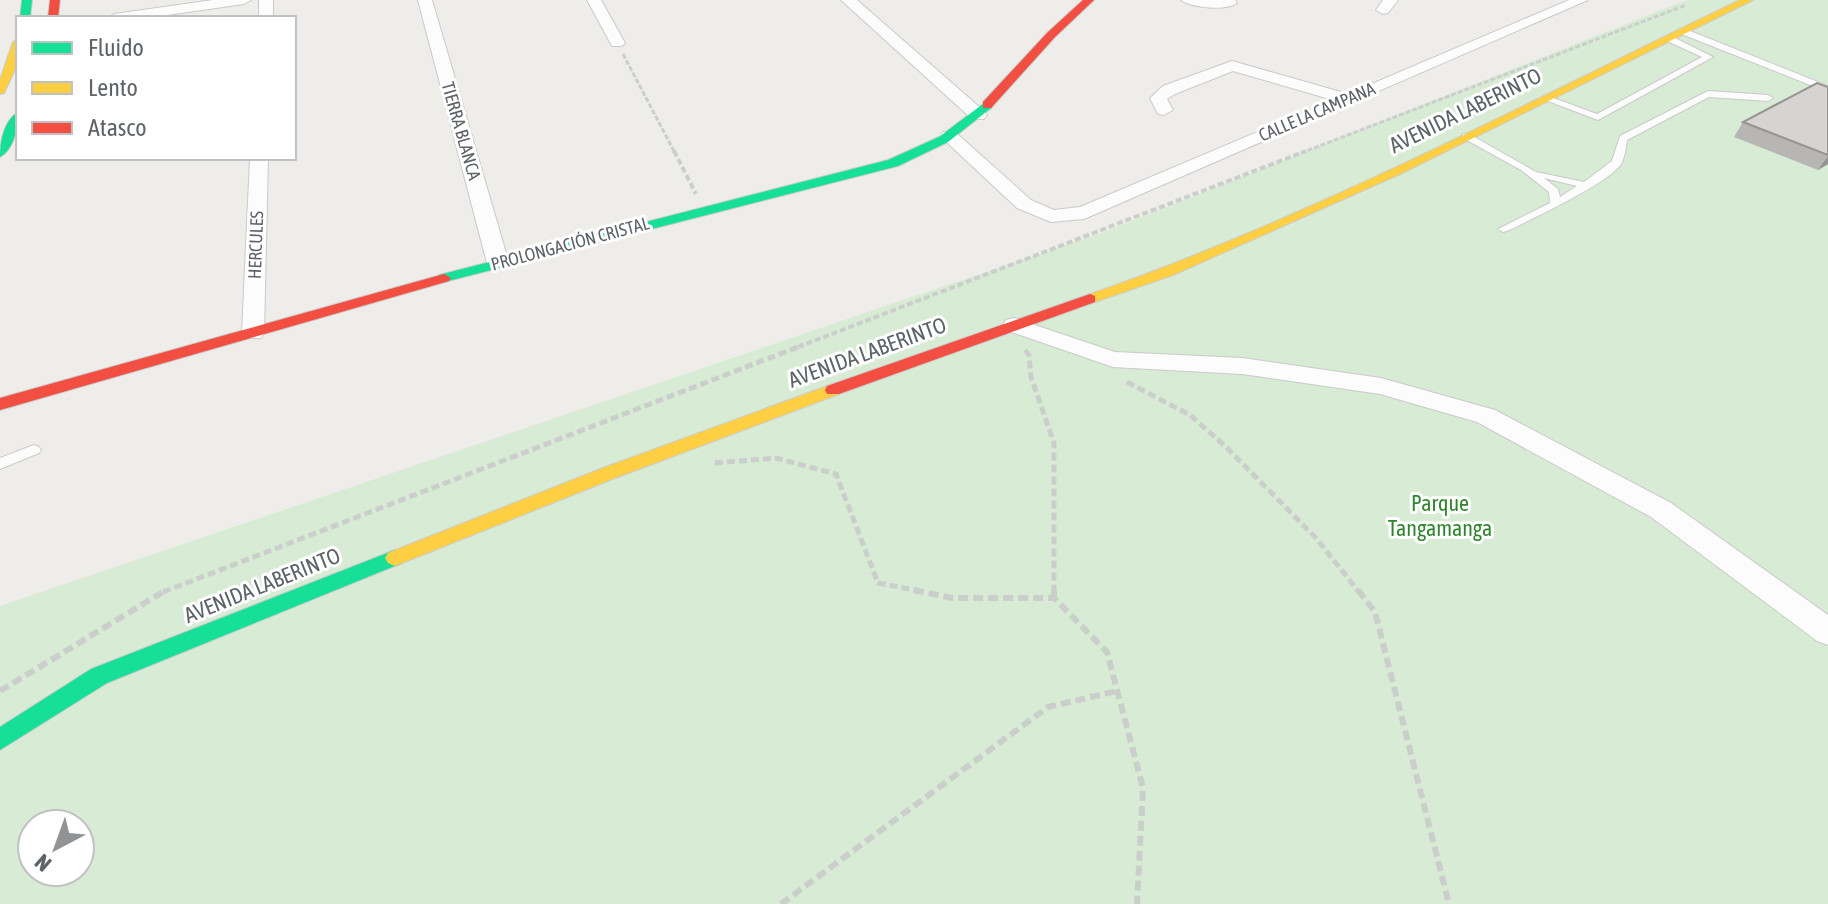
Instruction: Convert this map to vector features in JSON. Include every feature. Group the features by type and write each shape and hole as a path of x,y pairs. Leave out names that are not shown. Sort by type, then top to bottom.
{"street":[{"path":"128,16 244,0"},
{"name":"TIERRA BLANCA","path":"425,0 498,263"},
{"path":"594,0 617,43"},
{"path":"848,0 978,115"},
{"name":"PROLONGACIÓN CRISTAL","path":"0,404 498,263 893,163 949,136 978,115 1051,35 1089,0"},
{"path":"1188,0 1230,3"},
{"name":"CALLE LA CAMPANA","path":"949,136 1024,204 1051,216 1084,213 1581,0"},
{"name":"AVENIDA LABERINTO","path":"0,740 99,676 609,473 1168,272 1466,136 1748,0"},
{"path":"0,91 16,48"},
{"path":"1164,110 1158,98 1169,90 1232,66 1349,99"},
{"path":"0,153 16,120"},
{"name":"HERCULES","path":"253,333 259,160"},
{"path":"1014,325 1113,359 1242,366 1381,386 1486,416 1661,510 1828,632"}],"lane":[{"path":"1675,34 1828,89"},
{"path":"1545,98 1598,117 1709,57 1675,34"},
{"path":"1503,229 1555,204 1617,162 1623,138 1708,94 1768,98"},
{"path":"1466,136 1525,168 1555,180 1585,185"},
{"path":"1525,168 1554,191 1555,204"},
{"path":"0,464 34,450"}],"path":[{"path":"0,691 172,587 1698,0"},
{"path":"617,43 704,209"},
{"path":"1014,325 1029,355 1027,366 1055,446 1052,478 1056,564 1054,598"},
{"path":"1012,351 1025,349 1039,352"},
{"path":"1120,378 1190,415 1225,446 1316,538 1375,612 1449,904"},
{"path":"722,453 707,462 776,458 836,474 878,583 952,598 1054,598 1107,652 1143,788 1140,900 1137,904"},
{"path":"781,904 1048,707 1117,691"}],"green space":[{"name":"Parque Tangamanga","path":"1686,0 1828,0 1828,904 0,904 0,606 1104,232"}],"building":[{"path":"1817,83 1828,87 1828,155 1743,122"}],"traffic: fast":[{"path":"25,16 27,0"},
{"path":"444,278 893,163 943,139 967,124 987,105"},
{"path":"0,153 16,120"},
{"path":"0,740 99,676 395,558"}],"traffic: slow":[{"path":"1090,299 1168,272 1395,171 1748,0"},
{"path":"0,91 10,72 16,50"},
{"path":"395,558 609,473 833,390"}],"traffic: jam":[{"path":"53,16 55,0"},
{"path":"987,105 1051,35 1089,0"},
{"path":"0,404 444,278"},
{"path":"833,390 1090,299"}]}
